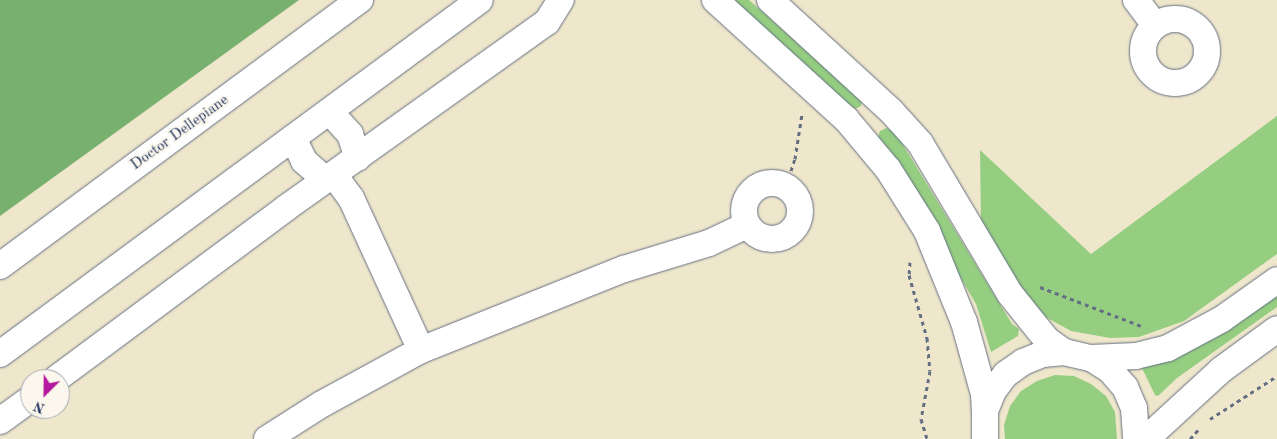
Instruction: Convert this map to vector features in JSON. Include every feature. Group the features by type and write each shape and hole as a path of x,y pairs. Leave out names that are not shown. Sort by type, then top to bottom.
{"street":[{"name":"Doctor Dellepiane","path":"0,266 360,0"},
{"path":"0,354 178,219 330,112 480,0"},
{"path":"70,369 547,22 561,0"},
{"path":"715,0 800,77 862,138 888,169 927,231 964,322 984,394 982,429"},
{"path":"770,0 891,111 920,143 1010,294 1047,340 1064,352"},
{"path":"1136,0 1154,26"},
{"path":"862,138 891,111"},
{"path":"330,112 350,134 358,158"},
{"path":"294,138 304,162 330,178 351,198 421,350"},
{"path":"768,183 786,186 794,192 801,209 800,219 789,235 770,240 753,232 747,224 744,207 752,191 768,183"},
{"path":"266,439 322,404 421,350 624,269 709,243 747,224"},
{"path":"982,429 993,391 1006,374 1036,356 1064,352 1090,358 1136,356 1168,348 1222,319 1277,280"},
{"path":"1146,439 1220,370 1277,329"},
{"path":"1090,358 1110,370 1125,387 1134,408 1136,439"},
{"path":"0,421 20,406"}],"path":[{"path":"786,186 802,124 800,77"},
{"path":"927,231 911,252 909,275 927,338 930,371 921,419 927,439"},
{"path":"1032,283 1068,300 1139,324 1155,333 1168,348"},
{"path":"1190,439 1207,421 1277,376"}],"green space":[{"path":"0,0 299,0 0,216"},
{"path":"732,0 749,0 855,94 862,101 861,106 855,109 849,105"},
{"path":"1277,116 1277,254 1184,321 1139,337 1110,338 1071,331 1031,309 981,227 980,150 1091,254"},
{"path":"886,128 894,131 900,140 1012,324 1019,329 1018,336 991,352 976,304 878,137 880,131"},
{"path":"1277,290 1277,307 1177,378 1158,396 1155,395 1141,366"},
{"path":"1055,375 1074,376 1091,384 1106,396 1115,412 1117,439 1005,439 1004,425 1010,406 1021,391 1037,381"}]}
